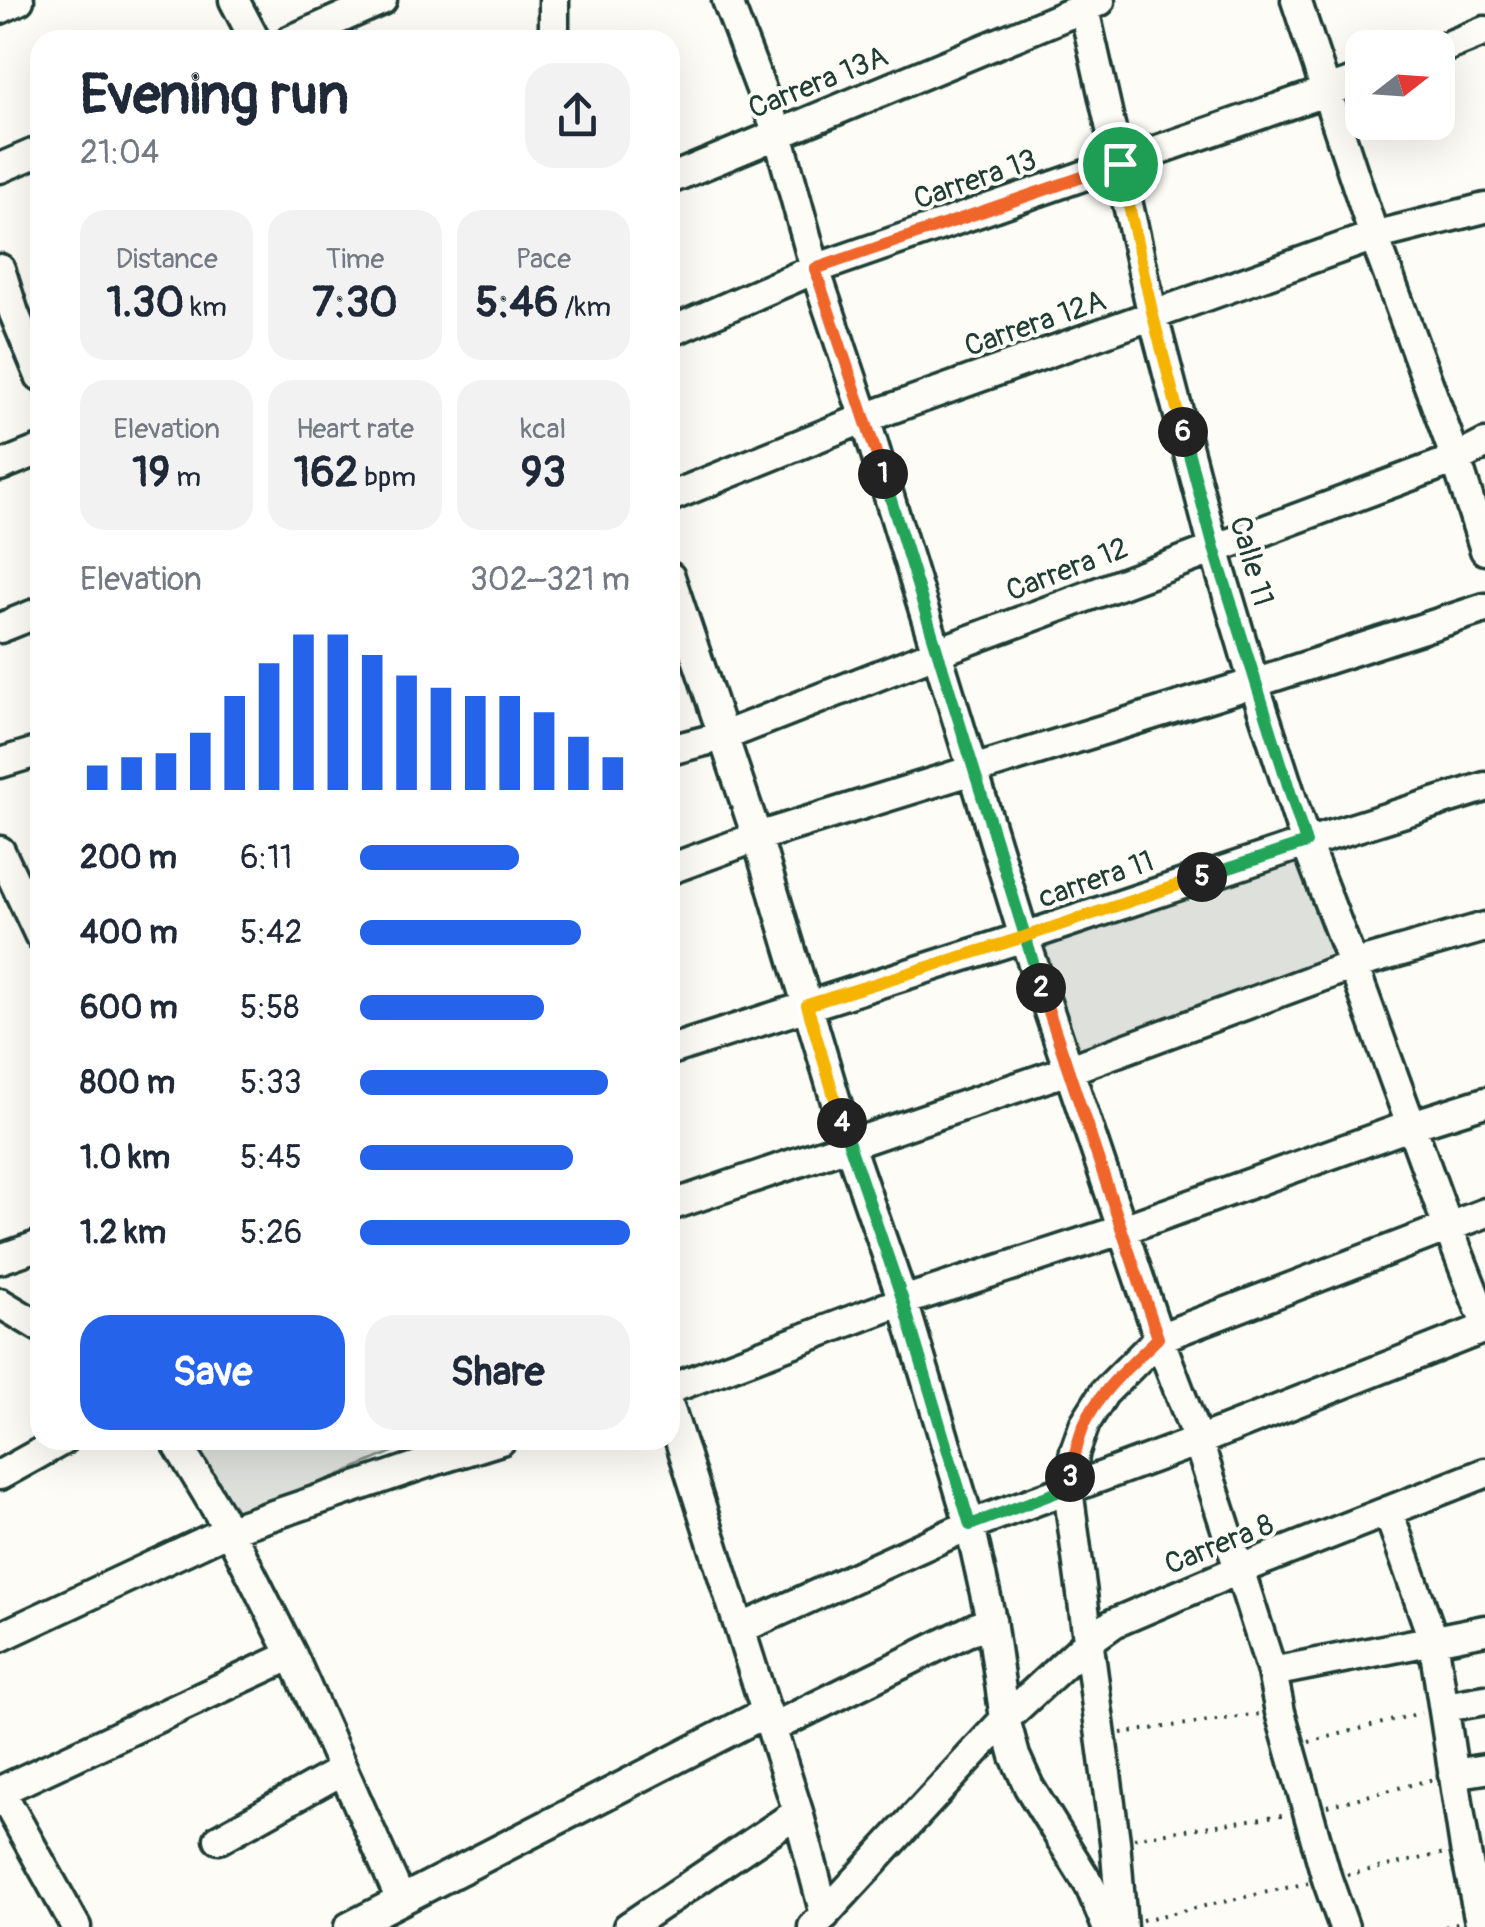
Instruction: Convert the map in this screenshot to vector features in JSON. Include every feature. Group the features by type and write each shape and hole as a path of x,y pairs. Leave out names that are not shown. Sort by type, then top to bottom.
{"street":[{"path":"0,9 19,0"},
{"path":"234,0 249,30"},
{"path":"333,30 382,0"},
{"path":"554,0 554,30"},
{"path":"726,0 778,134 815,269 866,418 1024,937 1158,1338 1198,1441 1272,1672 1280,1712 1344,1927"},
{"path":"1296,0 1485,550"},
{"name":"Carrera 13A","path":"680,175 1089,3"},
{"name":"Calle 11","path":"1089,3 1153,316 1254,683 1306,843 1485,1325"},
{"path":"1455,43 1485,31"},
{"name":"Carrera 13","path":"680,328 815,269 1345,85"},
{"path":"0,168 30,154"},
{"name":"Carrera 12A","path":"680,494 866,418 1374,236 1485,208"},
{"path":"0,269 7,316 30,358"},
{"name":"Carrera 12","path":"680,747 724,736 1456,459 1485,444"},
{"path":"0,466 30,454"},
{"path":"680,606 758,837 849,1145 903,1301 970,1525 991,1620 1004,1719 1015,1756 1029,1787 1117,1926"},
{"path":"680,865 758,837 1485,608"},
{"path":"0,628 30,616"},
{"path":"0,764 30,754"},
{"name":"carrera 11","path":"680,1047 1485,787"},
{"path":"0,851 30,915"},
{"path":"680,1203 1068,1070 1354,964 1485,928"},
{"path":"680,1385 903,1301 1121,1230 1485,1102"},
{"path":"1117,1926 1102,1736 1068,1488 1085,1423 1104,1393 1158,1338 1485,1213"},
{"path":"0,1259 30,1248"},
{"path":"0,1303 30,1321"},
{"path":"740,1629 970,1525 1198,1441 1485,1325"},
{"path":"680,1440 798,1812 819,1921"},
{"path":"0,1475 45,1450"},
{"path":"181,1450 229,1530 292,1655 401,1900"},
{"path":"0,1638 229,1530 422,1451"},
{"name":"Carrera 8","path":"819,1921 1004,1719 1114,1623 1485,1473"},
{"path":"1388,1511 1434,1639 1454,1774 1475,1846 1481,1919"},
{"path":"350,1927 769,1720 991,1620"},
{"path":"1272,1672 1485,1630"},
{"path":"76,1927 0,1790 292,1655"},
{"path":"1445,1707 1485,1700"},
{"path":"1454,1774 1485,1769"},
{"path":"219,1839 343,1770"},
{"path":"628,1927 798,1812"}],"path":[{"path":"1290,1747 1445,1707"},
{"path":"1102,1736 1280,1712"},
{"path":"1117,1926 1475,1846"}],"shaded area":[{"path":"1302,849 1348,963 1072,1064 1030,939"},
{"path":"194,1450 397,1450 233,1520"}],"route":[{"path":"1120,164 815,269 866,418 1024,937 1158,1338 1104,1393 1085,1423 1068,1488 970,1525 903,1301 849,1145 807,1005 1024,937 1306,843 1214,548 1153,316 1120,164"}]}
